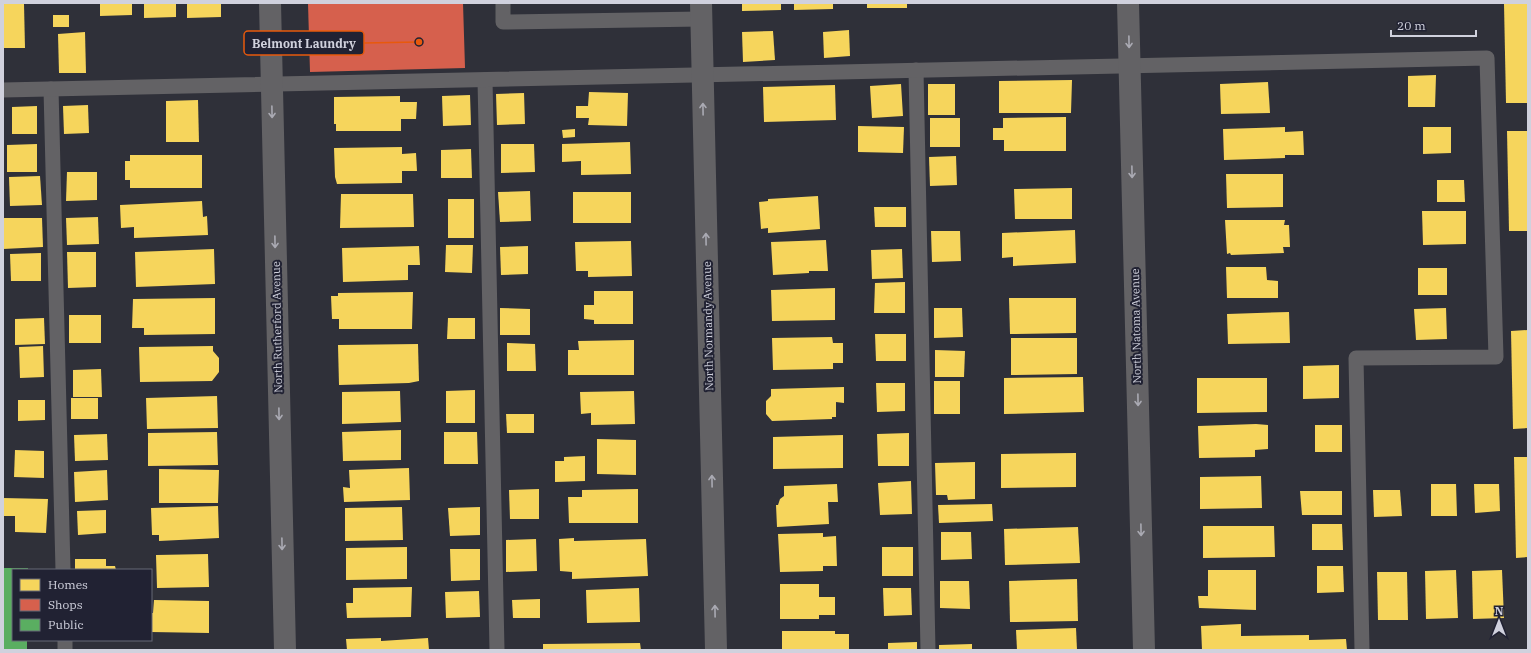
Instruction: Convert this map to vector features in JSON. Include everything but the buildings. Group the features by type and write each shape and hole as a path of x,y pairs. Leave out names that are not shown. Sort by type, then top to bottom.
{"street":[{"name":"North Rutherford Avenue","path":"270,3 285,650"},
{"name":"North Natoma Avenue","path":"1128,3 1144,650"},
{"name":"North Normandy Avenue","path":"701,11 716,650"}],"lane":[{"path":"503,3 503,22 701,11"},
{"path":"3,90 1487,58 1496,357 1356,358 1362,650"},
{"path":"916,70 928,650"},
{"path":"485,80 497,650"},
{"path":"51,89 63,569"}],"place":[{"name":"Belmont Laundry","path":"419,42"}]}
